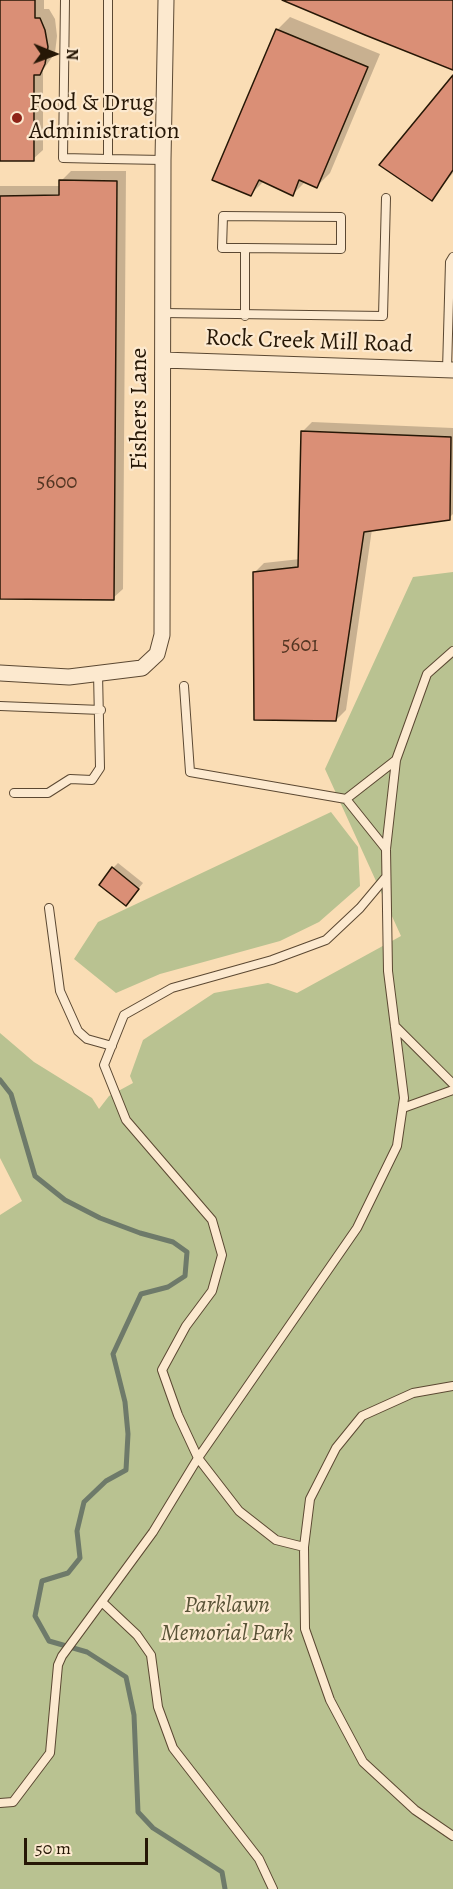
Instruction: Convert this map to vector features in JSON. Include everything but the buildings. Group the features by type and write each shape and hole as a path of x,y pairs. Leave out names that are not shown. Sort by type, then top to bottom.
{"street":[{"name":"Fishers Lane","path":"0,673 69,676 142,668 157,654 162,635 163,160 166,0"},
{"name":"Rock Creek Mill Road","path":"163,360 450,370"}],"lane":[{"path":"65,0 63,158 163,160"},
{"path":"108,0 108,159"},
{"path":"163,314 383,316 386,198"},
{"path":"223,216 341,217 341,249 245,248 222,248 223,216"},
{"path":"245,248 245,316"},
{"path":"450,370 450,262 453,257"},
{"path":"0,1803 13,1802 50,1753 58,1665 62,1656 153,1532 198,1458 357,1228 397,1146 404,1098 388,971 386,877 386,849 396,760 427,674 453,651"},
{"path":"14,793 48,793 70,779 92,780 100,768 101,710 98,673"},
{"path":"184,686 190,772 346,799 386,849"},
{"path":"0,706 101,710"},
{"path":"346,799 396,760"},
{"path":"304,1547 276,1539 239,1511 198,1458 178,1415 162,1370 186,1326 212,1291 222,1255 212,1220 126,1119 104,1065 124,1015 172,988 272,960 326,940 360,908 386,877"},
{"path":"49,908 60,991 78,1031 87,1040 112,1046"},
{"path":"395,1026 453,1084"},
{"path":"403,1108 453,1090"},
{"path":"453,1386 413,1393 362,1416 336,1448 310,1498 304,1547 305,1629 330,1700 363,1762 415,1810 453,1836"},
{"path":"102,1602 137,1635 151,1656 158,1707 173,1748 259,1859 273,1889"}],"green space":[{"name":"Parklawn Memorial Park","path":"453,572 453,1889 0,1889 0,1215 22,1201 0,1158 0,1033 34,1062 92,1098 99,1109 109,1096 133,1083 130,1076 143,1040 214,993 268,983 297,993 401,936 325,769 413,577"},
{"path":"331,812 358,847 360,886 319,922 280,941 160,974 116,993 74,959 98,922"}],"waterway":[{"path":"0,1080 11,1094 35,1176 65,1200 100,1218 173,1242 187,1252 185,1276 168,1287 141,1294 113,1354 125,1402 128,1434 126,1470 106,1481 84,1502 77,1531 80,1558 68,1573 42,1581 35,1616 49,1641 87,1652 126,1677 134,1715 138,1812 153,1828 222,1872 225,1889"}],"place":[{"name":"Food & Drug Administration","path":"17,118"}]}
